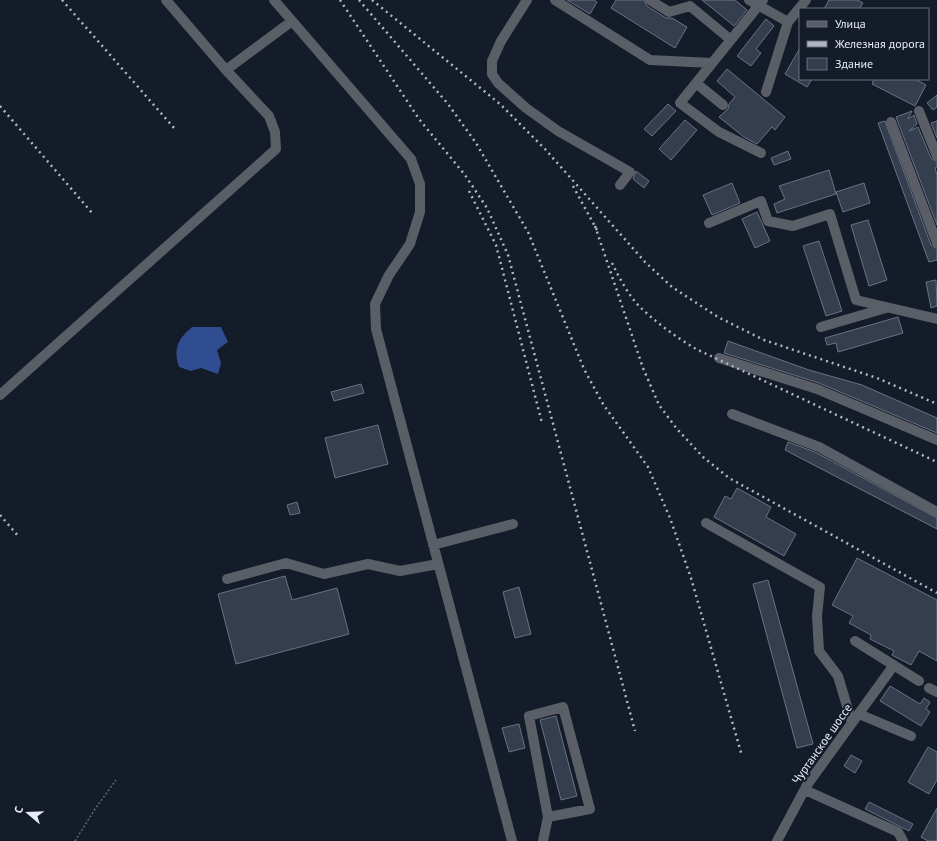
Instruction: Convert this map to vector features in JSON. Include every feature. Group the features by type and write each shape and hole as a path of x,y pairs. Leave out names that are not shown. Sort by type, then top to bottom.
{"street":[{"path":"0,395 276,149 276,132 269,116 226,70 166,0"},
{"path":"274,0 411,159 420,184 420,212 410,244 389,275 375,304 376,329 512,841"},
{"path":"527,0 501,41 492,61 492,74 498,83 526,108 558,131 630,172 620,185"},
{"path":"555,0 650,60 712,63"},
{"path":"650,0 669,12 690,6 731,40"},
{"path":"749,0 760,3 788,22"},
{"path":"799,8 806,0"},
{"path":"760,3 680,103 719,132 761,154"},
{"path":"766,92 788,22 799,9"},
{"path":"226,70 292,21"},
{"path":"696,83 723,105"},
{"path":"919,111 937,156"},
{"path":"891,122 937,243"},
{"path":"709,223 761,200 768,221 787,225 793,226 830,214 856,300 937,319"},
{"path":"821,327 888,307"},
{"path":"719,358 817,389 937,440"},
{"path":"732,414 819,447 937,512"},
{"path":"706,523 820,587 817,616 819,651 838,676 852,723"},
{"path":"433,545 513,524"},
{"path":"227,579 286,563 324,574 368,564 400,571 438,564"},
{"path":"855,641 919,681"},
{"name":"Чуртанское шоссе","path":"777,841 805,790 894,665"},
{"path":"543,841 548,817 529,716 563,707 590,809 548,817"},
{"path":"859,714 911,736"},
{"path":"805,790 898,832 903,841"}],"path":[{"path":"75,841 95,809 116,780"}],"water":[{"path":"192,327 221,327 228,342 217,350 221,363 218,374 201,368 191,371 179,367 177,360 178,344 183,336"}],"building":[{"path":"567,0 594,0 597,2 590,14"},
{"path":"616,0 644,0 647,6 666,18 672,18 687,27 675,48 611,8"},
{"path":"702,0 735,0 747,10 734,26"},
{"path":"829,0 858,0 863,3 860,8 825,8"},
{"path":"766,19 774,26 756,49 761,53 751,66 737,56"},
{"path":"799,50 799,80 811,80 807,87 785,74"},
{"path":"727,69 785,117 775,130 772,127 757,144 744,137 719,117 728,109 729,104 735,97 717,81"},
{"path":"874,80 917,80 926,85 915,106 872,84"},
{"path":"937,95 937,107 933,110 927,103"},
{"path":"668,104 676,111 652,136 644,129"},
{"path":"912,111 908,119 914,115 917,124 909,131 918,127 931,158 937,162 937,167 935,168 937,175 937,225 896,117"},
{"path":"685,120 697,130 671,160 659,149"},
{"path":"885,121 931,245 937,249 937,260 929,262 878,123"},
{"path":"937,121 937,138 931,123"},
{"path":"788,151 791,159 774,165 771,158"},
{"path":"829,170 836,194 777,213 774,204 785,199 779,186"},
{"path":"636,171 649,181 644,188 633,179"},
{"path":"732,183 740,203 712,215 703,195"},
{"path":"864,183 870,203 843,212 836,192"},
{"path":"757,212 770,241 755,248 742,219"},
{"path":"868,220 887,280 869,286 851,225"},
{"path":"819,241 842,311 826,316 803,246"},
{"path":"936,280 937,306 931,308 926,282"},
{"path":"898,317 903,333 838,352 836,343 827,345 825,338"},
{"path":"728,341 809,370 862,385 937,418 937,433 819,383 724,353"},
{"path":"361,384 364,393 334,401 331,392"},
{"path":"378,425 388,464 335,478 325,438"},
{"path":"788,442 815,452 937,518 937,529 785,450"},
{"path":"737,488 771,507 766,517 796,534 784,556 714,517 725,496 731,499"},
{"path":"297,502 300,513 290,515 287,505"},
{"path":"857,558 937,600 937,661 919,651 911,665 892,655 894,651 870,639 871,635 849,623 853,616 832,605"},
{"path":"285,576 292,600 337,588 349,634 236,664 218,594"},
{"path":"768,580 813,744 797,748 753,584"},
{"path":"519,587 531,634 515,638 503,592"},
{"path":"890,686 920,704 924,698 930,702 926,709 930,712 921,726 880,701"},
{"path":"556,716 577,796 561,800 540,720"},
{"path":"519,724 525,748 509,752 502,728"},
{"path":"928,747 937,752 937,780 929,794 908,782"},
{"path":"851,755 862,761 855,773 844,766"},
{"path":"869,802 913,824 909,831 865,809"},
{"path":"937,808 937,841 928,841 921,837"}],"railway":[{"path":"62,0 174,128"},
{"path":"340,0 419,119 465,175 487,208 508,255 635,731"},
{"path":"359,0 448,104 476,143 528,232 584,369 603,404 648,467 670,518 691,578 742,756"},
{"path":"372,0 500,104 545,149 645,262 672,287 718,317 764,340 877,378 937,404"},
{"path":"0,106 93,214"},
{"path":"573,186 598,232"},
{"path":"469,191 496,245 542,423"},
{"path":"595,226 643,368 659,405 677,429 703,457 729,478 937,593"},
{"path":"612,263 620,279 638,305 666,329 696,349 937,462"},
{"path":"0,515 19,537"}]}
